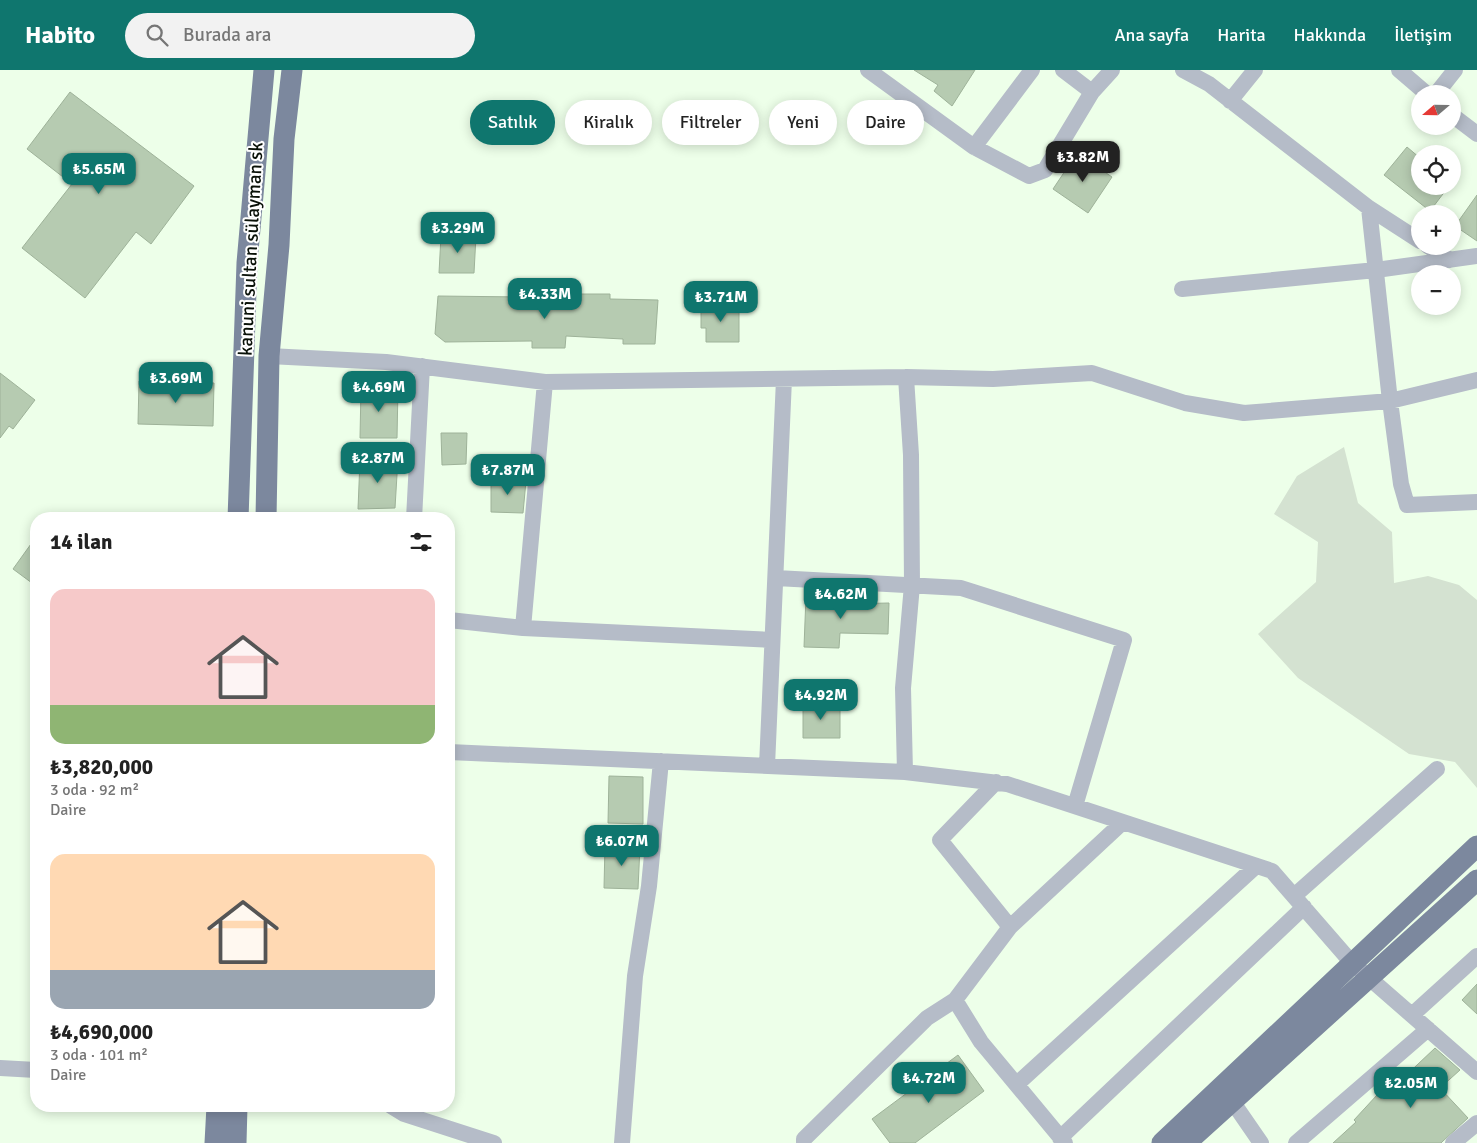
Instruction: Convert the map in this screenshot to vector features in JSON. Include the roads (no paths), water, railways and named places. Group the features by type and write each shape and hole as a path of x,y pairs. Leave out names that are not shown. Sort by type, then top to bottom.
{"main road":[{"name":"kanuni sultan sülayman sk","path":"238,512 247,262 264,70"},
{"path":"266,512 269,356 279,245 284,139 292,70"},
{"path":"1162,1143 1477,846"},
{"path":"1186,1143 1477,880"},
{"path":"215,1143 217,1112"},
{"path":"236,1143 237,1112"}],"street":[{"path":"868,70 974,148 1029,176 1045,170 1092,92 1112,70"},
{"path":"974,148 1032,70"},
{"path":"1063,70 1092,92"},
{"path":"1183,70 1209,84 1369,208 1411,235"},
{"path":"1230,101 1254,70"},
{"path":"1399,70 1416,85"},
{"path":"1443,85 1454,70"},
{"path":"1461,122 1477,134"},
{"path":"1369,208 1390,401 1401,484 1407,505 1477,502"},
{"path":"1442,255 1450,260"},
{"path":"1182,290 1376,270 1477,256"},
{"path":"269,356 386,362 545,382 906,377 993,379 1092,372 1185,403 1244,413 1390,401 1477,380"},
{"path":"414,512 422,366"},
{"path":"905,772 903,688 912,585 911,455 906,377"},
{"path":"766,766 784,379"},
{"path":"523,628 545,382"},
{"path":"776,578 961,588 1124,640 1075,806"},
{"path":"455,621 523,628 772,640"},
{"path":"455,752 905,772 1007,784 1272,871 1352,962 1476,1070"},
{"path":"622,1143 636,976 649,886 661,761"},
{"path":"956,1000 981,1042 1062,1140 1299,901 1437,770"},
{"path":"996,782 940,840 1010,927"},
{"path":"805,1142 927,1018 956,1000 1010,927 1123,822"},
{"path":"1017,1084 1256,866"},
{"path":"1412,1015 1477,956"},
{"path":"1296,1143 1428,1029"},
{"path":"0,1068 30,1070"},
{"path":"1232,1101 1262,1143"},
{"path":"401,1112 465,1139 494,1143"},
{"path":"1453,1143 1477,1123"}]}
